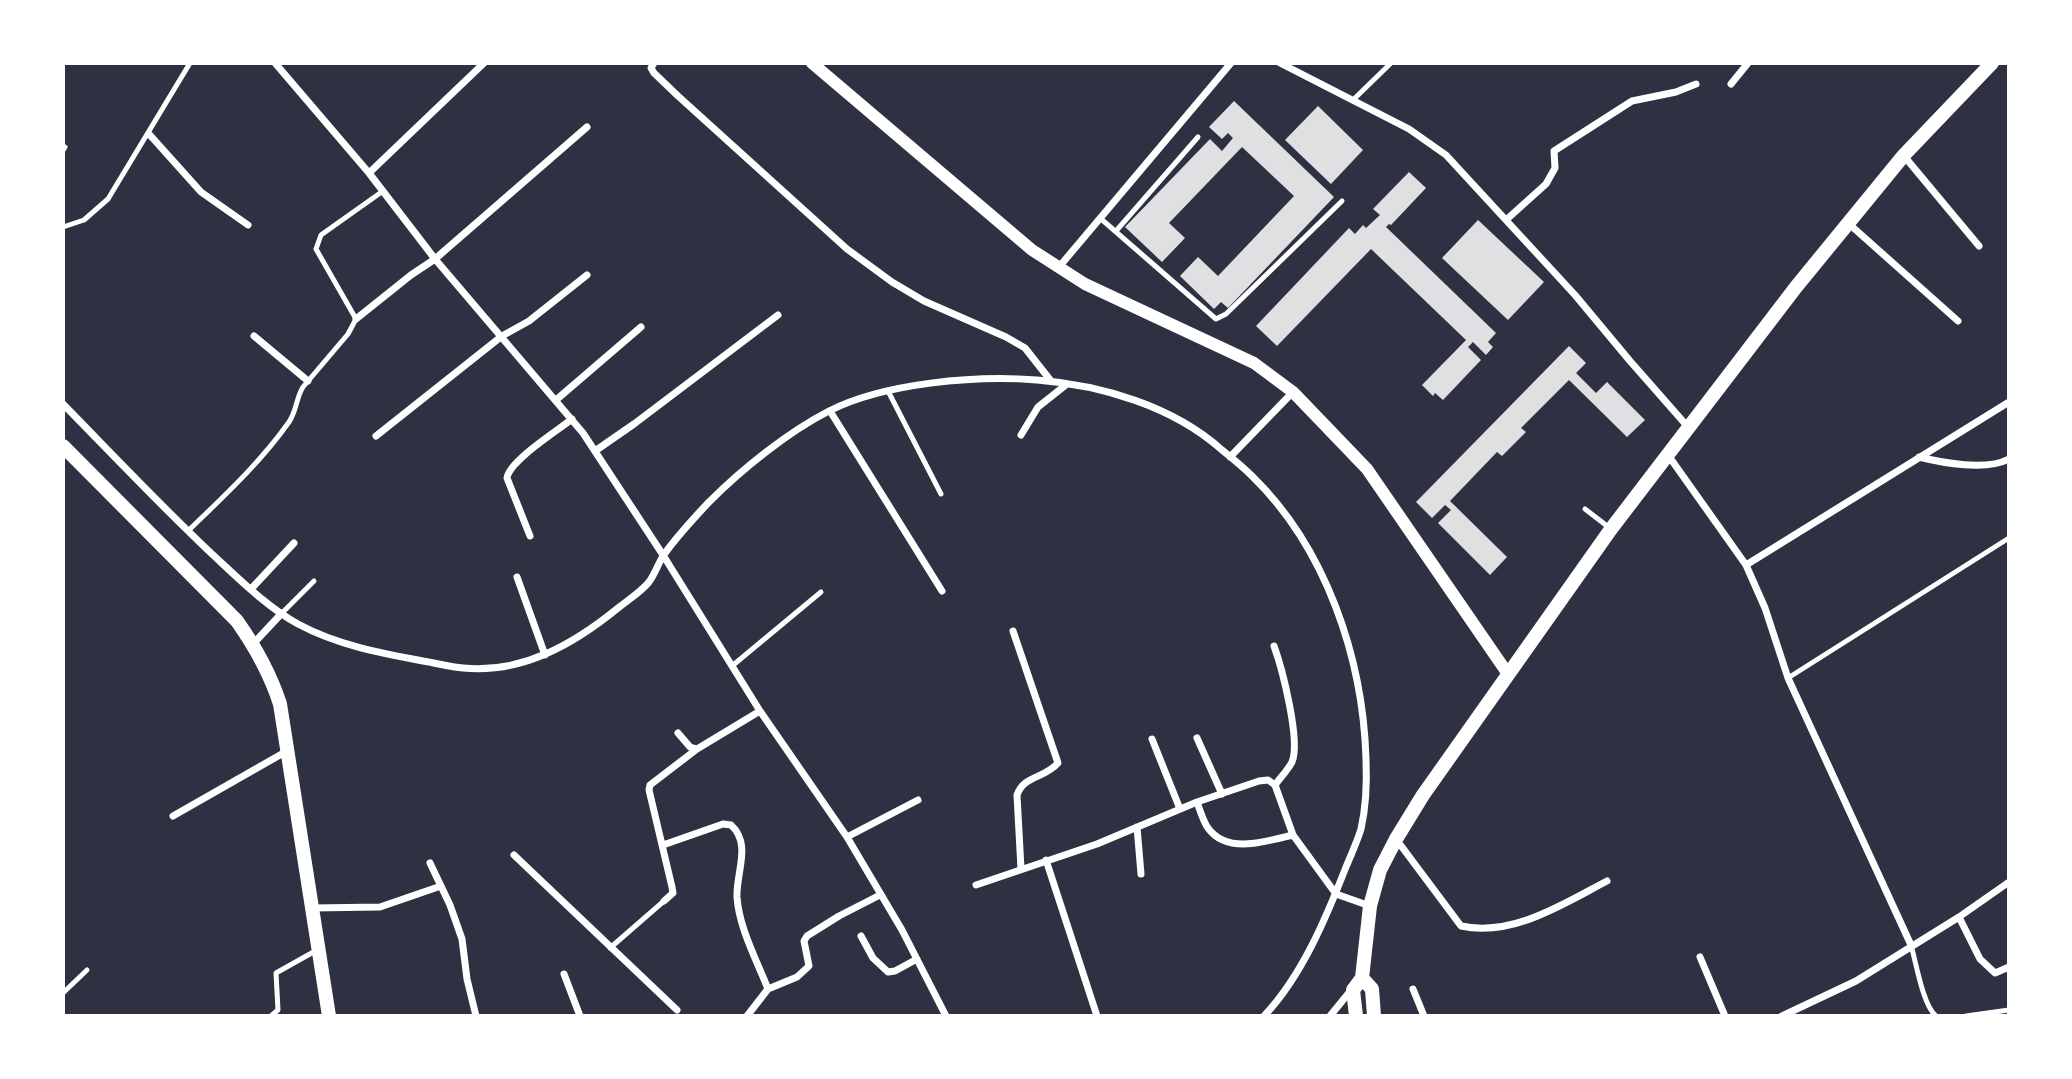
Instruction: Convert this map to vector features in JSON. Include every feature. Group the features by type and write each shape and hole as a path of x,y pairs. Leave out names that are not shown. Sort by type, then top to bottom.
{"main road":[{"path":"1356,1016 1353,990 1362,978 1370,906 1380,870 1395,839 1423,795 1611,529 1688,427 1847,223 1904,155 1992,63"},
{"path":"63,446 237,621 271,677 280,704 288,750 329,1016"},
{"path":"1362,978 1372,989 1374,1016"}],"street":[{"path":"275,63 369,173 435,260 572,419 595,451 760,711 847,838 917,958 946,1016"},
{"path":"369,173 484,63"},
{"path":"654,63 654,73 847,249 923,301 1025,348 1051,381"},
{"path":"812,63 1032,250 1085,284 1254,363 1293,392 1367,469 1508,674"},
{"path":"1059,267 1231,63"},
{"path":"1280,63 1409,128 1446,155 1575,295 1688,427"},
{"path":"1731,84 1748,63"},
{"path":"1506,220 1546,184 1555,168 1554,151 1632,102 1676,92 1696,84"},
{"path":"356,320 411,275 435,260 587,127"},
{"path":"149,134 201,192 248,225"},
{"path":"1904,155 1979,246"},
{"path":"1847,223 1958,321"},
{"path":"376,436 502,336 529,321 587,275"},
{"path":"595,451 778,315"},
{"path":"556,400 641,327"},
{"path":"254,336 308,381"},
{"path":"63,404 188,531 251,589 297,623 336,641 382,654 465,668 502,667 545,655 581,637 648,584 663,555 708,503 744,471 830,411 888,391 998,377 1068,384 1111,393 1159,409 1212,441 1255,478 1307,547 1345,631 1357,675 1365,730 1367,783 1360,831 1336,894 1286,989 1264,1016"},
{"path":"1021,435 1038,407 1068,384"},
{"path":"1230,457 1293,392"},
{"path":"1746,565 2009,402"},
{"path":"830,411 942,591"},
{"path":"530,536 508,473 520,459 572,419"},
{"path":"1668,454 1746,565 1765,608 1788,678 1911,945"},
{"path":"1919,457 1947,464 2000,464 2009,459"},
{"path":"251,589 294,543"},
{"path":"517,577 545,655"},
{"path":"253,644 282,613"},
{"path":"1013,631 1058,763 1050,772 1027,781 1017,795 1021,870"},
{"path":"1274,646 1288,694 1293,750 1292,762 1275,785"},
{"path":"664,901 673,893 650,785 697,749 760,711"},
{"path":"678,733 690,747 697,749"},
{"path":"1197,738 1222,794"},
{"path":"1152,739 1180,809"},
{"path":"173,816 288,750"},
{"path":"976,885 1137,827 1197,802 1268,780 1275,785 1293,835 1336,894 1370,906"},
{"path":"847,838 918,800"},
{"path":"1197,802 1209,830 1228,842 1251,846 1293,835"},
{"path":"663,845 723,824 732,825 740,832 742,842 737,897 750,948 768,989"},
{"path":"1137,827 1141,874"},
{"path":"1395,839 1461,926 1479,930 1538,918 1607,881"},
{"path":"514,855 677,1010"},
{"path":"1046,860 1097,1016"},
{"path":"430,863 462,939 467,979 476,1016"},
{"path":"1782,1016 1856,981 1959,917 2009,882"},
{"path":"313,908 380,907 441,886"},
{"path":"747,1016 768,989 797,977 809,965 804,941 807,936 839,915 880,895"},
{"path":"1959,917 1980,960 1995,973 2009,967"},
{"path":"861,936 873,958 888,972 895,971 917,958"},
{"path":"1700,957 1725,1016"},
{"path":"564,974 580,1016"},
{"path":"1330,1016 1362,978"},
{"path":"1413,989 1424,1016"}],"lane":[{"path":"63,227 84,219 108,200 190,63"},
{"path":"1353,100 1391,63"},
{"path":"1116,231 1198,137"},
{"path":"188,531 248,473 291,420 297,406 297,395 348,334 356,320 316,249 320,235 383,191"},
{"path":"1100,218 1216,319 1226,314 1342,201"},
{"path":"888,391 941,494"},
{"path":"1585,509 1611,529"},
{"path":"1788,678 2009,538"},
{"path":"282,613 314,582"},
{"path":"732,666 821,592"},
{"path":"610,948 664,901"},
{"path":"1911,945 1927,1001 1931,1012 1936,1016"},
{"path":"271,1016 278,1010 276,973 320,948"},
{"path":"63,993 87,970"},
{"path":"1966,1016 2009,1010"}],"building":[{"path":"1234,101 1334,197 1228,308 1221,302 1214,309 1180,276 1198,257 1218,276 1294,196 1242,147 1169,223 1185,238 1162,262 1125,227 1210,139 1222,151 1233,138 1228,133 1222,139 1209,127"},
{"path":"1318,106 1363,150 1331,184 1285,140"},
{"path":"1409,172 1426,188 1386,227 1496,333 1488,342 1493,347 1486,355 1473,342 1468,347 1481,360 1443,400 1435,393 1433,396 1422,385 1466,340 1371,249 1277,346 1256,326 1349,228 1355,234 1363,225 1366,228 1380,215 1373,209"},
{"path":"1478,220 1544,282 1508,320 1442,258"},
{"path":"1569,346 1586,363 1576,373 1596,393 1607,382 1645,420 1627,437 1569,380 1521,428 1526,432 1502,456 1497,452 1450,501 1507,557 1490,575 1438,523 1451,510 1445,505 1432,518 1416,502"}]}
